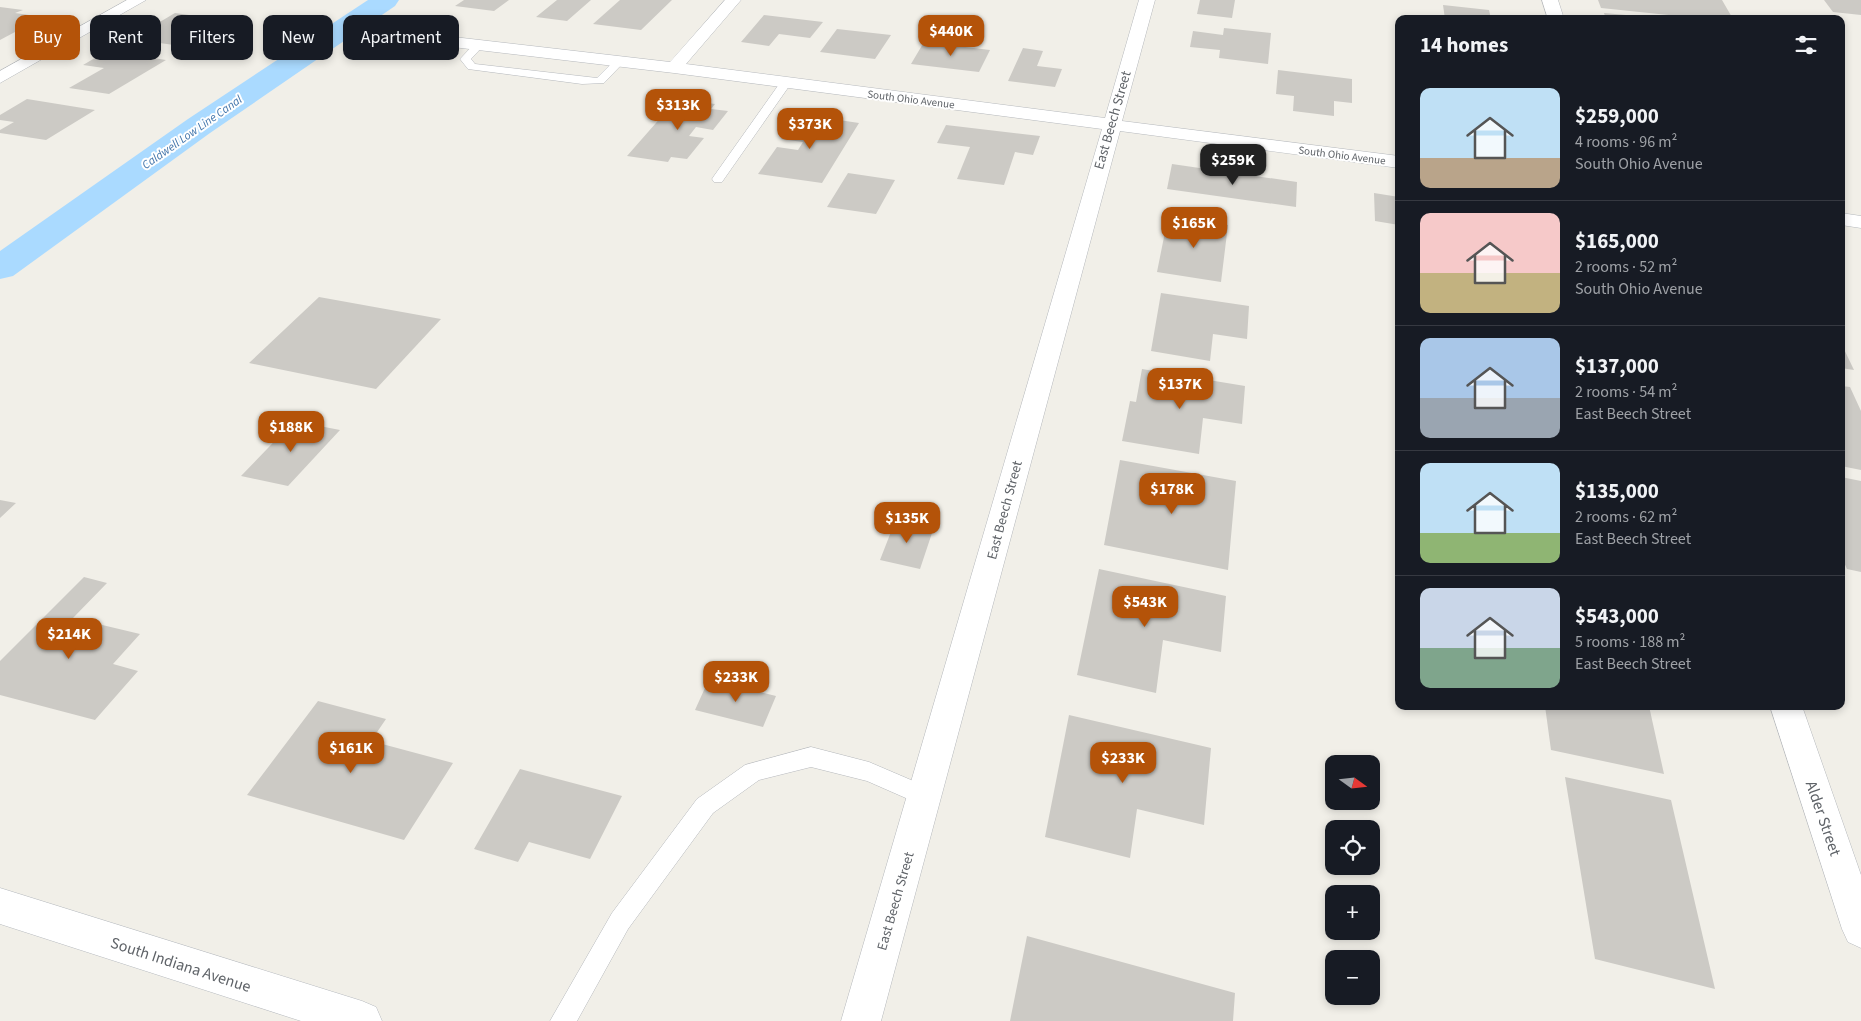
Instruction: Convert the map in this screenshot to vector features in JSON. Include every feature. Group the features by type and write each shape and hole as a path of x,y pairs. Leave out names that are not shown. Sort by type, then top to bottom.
{"street":[{"path":"0,78 138,0"},
{"path":"674,68 733,0"},
{"name":"East Beech Street","path":"861,1021 1110,125 1147,0"},
{"path":"1550,0 1555,15"},
{"name":"South Ohio Avenue","path":"459,43 786,82 1395,161"},
{"path":"1845,220 1861,222"},
{"name":"Alder Street","path":"1787,710 1861,929"},
{"name":"South Indiana Avenue","path":"0,906 362,1021"}],"lane":[{"path":"718,179 786,82"},
{"path":"563,1021 620,921 706,806 753,772 812,757 869,772 924,796"}],"building":[{"path":"464,0 509,0 494,11 455,6"},
{"path":"557,0 591,0 567,21 536,17"},
{"path":"620,0 672,0 641,30 593,24"},
{"path":"1200,0 1235,0 1232,18 1197,14"},
{"path":"1598,0 1722,0 1731,15 1668,15 1601,8"},
{"path":"1824,0 1861,0 1861,15 1833,12"},
{"path":"1443,5 1489,10 1490,15 1444,15"},
{"path":"0,7 23,10 15,13 29,15 15,15 15,32 0,40"},
{"path":"175,13 189,15 172,15"},
{"path":"1604,13 1626,15 1605,15"},
{"path":"171,15 171,45 161,43 161,21"},
{"path":"764,15 823,22 810,38 779,34 769,46 741,42"},
{"path":"1224,28 1271,33 1268,64 1219,58 1220,50 1190,47 1193,31 1223,35"},
{"path":"837,29 891,35 875,59 820,52"},
{"path":"924,42 990,50 979,72 911,64"},
{"path":"1023,48 1043,51 1037,66 1062,69 1055,87 1008,81"},
{"path":"92,60 166,60 109,94 69,88 104,68 83,65"},
{"path":"1278,70 1352,79 1352,103 1334,101 1334,116 1293,111 1294,96 1276,94"},
{"path":"27,99 95,110 46,140 0,133 0,130 14,122 0,120 0,115"},
{"path":"677,99 715,104 711,109 728,111 713,130 696,127 689,136 704,138 687,159 671,157 668,162 627,156"},
{"path":"819,117 859,123 822,183 758,174 777,147 798,150 803,142 781,139 795,120 816,123"},
{"path":"946,125 1040,136 1033,155 1015,152 1004,185 957,179 970,147 937,143"},
{"path":"1172,164 1297,182 1296,207 1167,189"},
{"path":"848,173 895,180 876,214 827,207"},
{"path":"1374,193 1395,196 1395,224 1375,221"},
{"path":"1168,217 1228,225 1221,282 1157,272"},
{"path":"1161,293 1249,306 1247,339 1213,334 1210,361 1151,351"},
{"path":"319,297 441,319 376,389 249,363"},
{"path":"1845,351 1854,370 1845,369"},
{"path":"1142,369 1245,386 1242,424 1203,418 1199,454 1122,441 1130,401 1136,402"},
{"path":"1845,386 1850,387 1861,411 1861,470 1845,467"},
{"path":"294,421 340,430 288,486 241,476"},
{"path":"1120,460 1236,481 1228,570 1104,545"},
{"path":"1845,478 1861,481 1861,572 1847,569 1845,565"},
{"path":"0,500 16,503 0,518"},
{"path":"896,519 934,527 920,569 880,560"},
{"path":"1099,569 1226,596 1221,652 1163,640 1156,693 1077,675"},
{"path":"84,577 107,583 73,618 140,634 113,664 138,671 95,720 0,695 0,661"},
{"path":"709,679 776,696 763,727 695,710"},
{"path":"318,701 386,719 371,741 453,763 404,840 247,795"},
{"path":"1546,710 1650,710 1664,774 1551,750"},
{"path":"1069,715 1211,748 1204,825 1137,809 1130,858 1045,837"},
{"path":"520,769 622,796 590,859 529,842 518,862 474,849"},
{"path":"1565,777 1671,800 1715,989 1595,959"},
{"path":"1027,936 1235,993 1233,1021 1010,1021"}],"waterway":[{"name":"Caldwell Low Line Canal","path":"0,268 199,126 386,0"}]}
